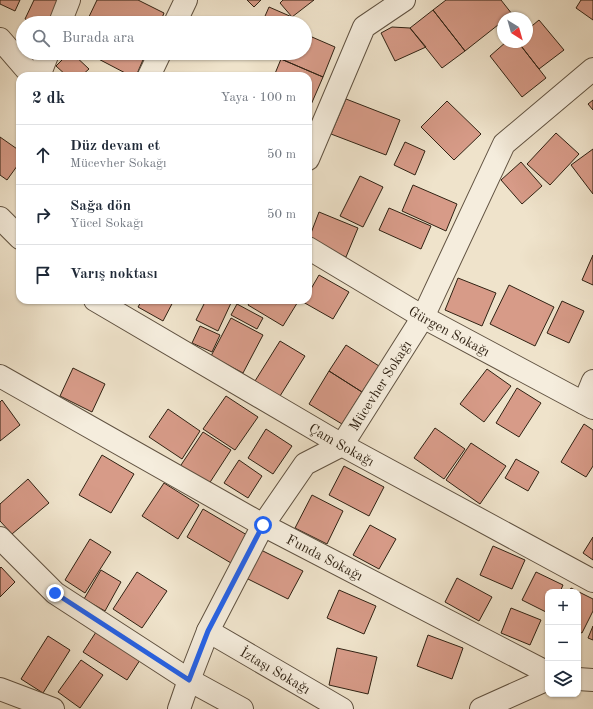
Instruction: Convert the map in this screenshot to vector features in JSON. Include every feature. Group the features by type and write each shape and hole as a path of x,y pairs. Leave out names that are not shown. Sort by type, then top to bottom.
{"street":[{"path":"63,16 69,0"},
{"path":"178,16 186,0"},
{"path":"312,150 364,27 404,0"},
{"path":"0,39 16,58"},
{"path":"18,60 29,72"},
{"path":"41,72 45,60"},
{"path":"151,72 157,60"},
{"name":"Mücevher Sokağı","path":"179,709 208,631 263,525 305,464 342,445 423,317 504,144 593,69"},
{"path":"0,218 16,234"},
{"name":"Gürgen Sokağı","path":"312,250 423,317 589,406"},
{"name":"Çam Sokağı","path":"102,304 342,445 593,582"},
{"name":"Funda Sokağı","path":"0,376 263,525 545,671"},
{"path":"589,406 593,381"},
{"path":"0,538 55,593 189,680 242,709"},
{"name":"İztaşı Sokağı","path":"208,631 342,709"},
{"path":"581,679 593,680"},
{"path":"491,707 545,680"},
{"path":"0,689 53,709"}],"building":[{"path":"0,0 20,0 15,11 0,4"},
{"path":"34,0 63,0 55,16 26,16"},
{"path":"97,0 138,0 164,13 163,16 89,16"},
{"path":"247,0 261,0 254,7"},
{"path":"283,0 314,0 293,16 291,16 280,3"},
{"path":"446,0 501,0 510,12 497,12 497,26 465,51 433,10"},
{"path":"581,0 593,0 593,20 576,8"},
{"path":"269,7 290,16 265,16"},
{"path":"433,10 465,51 442,68 410,28"},
{"path":"539,20 564,50 539,69 523,48 533,48 533,25"},
{"path":"392,27 410,28 426,47 395,61 381,33"},
{"path":"312,37 335,47 323,77 283,60 312,60"},
{"path":"499,48 523,48 546,78 522,97 490,56"},
{"path":"62,60 79,60 89,69 86,72 63,72 56,66"},
{"path":"100,60 143,60 138,72 123,72"},
{"path":"281,60 283,60 311,72 276,72"},
{"path":"312,72 323,77 312,102"},
{"path":"346,99 400,120 386,155 331,134"},
{"path":"593,100 593,110 588,104"},
{"path":"447,101 481,134 454,160 421,127"},
{"path":"556,133 579,154 550,185 527,164"},
{"path":"0,137 16,148 16,168 7,180 0,175"},
{"path":"405,142 425,151 415,175 394,165"},
{"path":"593,149 593,194 571,165"},
{"path":"521,162 542,186 522,204 501,180"},
{"path":"360,176 383,187 363,227 340,216"},
{"path":"413,185 457,204 446,231 402,211"},
{"path":"389,208 431,226 421,249 379,230"},
{"path":"319,212 358,228 346,257 312,243 312,230"},
{"path":"593,255 593,285 582,280"},
{"path":"319,275 349,292 333,319 307,304 312,304 312,287"},
{"path":"458,278 496,293 482,326 445,310"},
{"path":"509,285 554,307 535,346 490,324"},
{"path":"562,301 584,311 569,343 547,333"},
{"path":"140,304 172,304 163,321 138,307"},
{"path":"204,304 231,304 218,331 196,320"},
{"path":"237,304 263,318 257,329 231,315"},
{"path":"249,304 297,304 283,326"},
{"path":"231,318 263,335 243,373 211,356"},
{"path":"200,326 220,335 212,352 192,343"},
{"path":"280,341 305,356 280,396 255,381"},
{"path":"346,345 379,366 362,392 329,371"},
{"path":"73,368 105,384 92,412 60,396"},
{"path":"487,369 511,386 484,422 460,404"},
{"path":"329,371 362,392 342,424 309,404"},
{"path":"517,388 541,403 519,437 496,423"},
{"path":"226,396 258,417 235,450 203,429"},
{"path":"2,400 20,425 0,441 0,402"},
{"path":"168,409 200,431 182,459 149,437"},
{"path":"584,424 593,430 593,466 586,477 561,462"},
{"path":"435,428 465,449 444,479 414,458"},
{"path":"266,429 292,446 273,474 248,458"},
{"path":"203,432 231,450 205,490 177,471"},
{"path":"471,443 506,466 480,504 446,480"},
{"path":"102,455 134,474 111,513 79,495"},
{"path":"516,459 539,472 528,491 505,478"},
{"path":"239,460 262,476 248,498 224,483"},
{"path":"344,466 384,487 369,516 329,495"},
{"path":"28,479 49,503 12,534 0,521 0,504"},
{"path":"164,483 199,505 178,539 142,516"},
{"path":"312,495 343,511 327,544 295,528"},
{"path":"203,509 247,535 231,563 187,537"},
{"path":"370,525 396,539 379,569 353,555"},
{"path":"593,537 593,560 583,553"},
{"path":"90,539 111,552 85,593 65,580"},
{"path":"493,546 525,560 512,589 480,575"},
{"path":"261,550 303,571 288,599 246,578"},
{"path":"1,567 15,582 0,597 0,568"},
{"path":"101,570 121,582 105,611 84,599"},
{"path":"137,572 167,591 142,628 113,609"},
{"path":"536,572 563,585 561,589 545,589 545,612 522,600"},
{"path":"457,578 492,597 479,621 445,602"},
{"path":"339,590 376,606 364,634 327,618"},
{"path":"581,593 593,599 593,611 582,633"},
{"path":"511,608 541,620 530,645 501,633"},
{"path":"593,626 593,640 588,638"},
{"path":"98,629 142,657 127,680 83,652"},
{"path":"428,635 463,648 452,679 417,666"},
{"path":"48,636 70,650 43,693 21,679"},
{"path":"337,648 377,657 368,694 329,685"},
{"path":"81,660 103,675 80,708 58,692"}],"route":[{"path":"55,593 189,680 208,631 263,525"}]}
